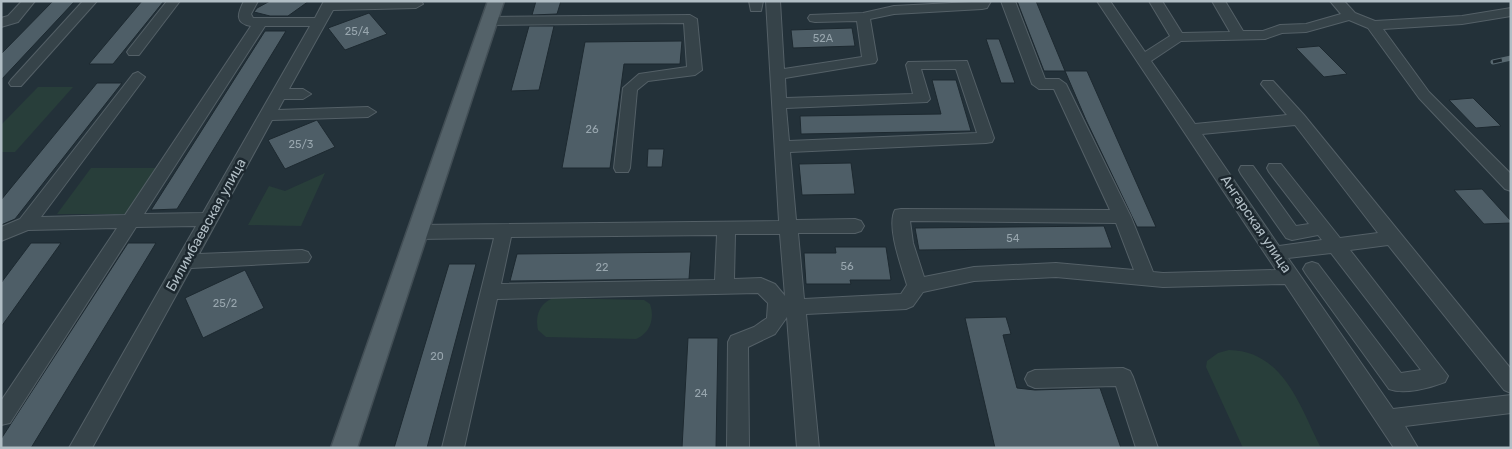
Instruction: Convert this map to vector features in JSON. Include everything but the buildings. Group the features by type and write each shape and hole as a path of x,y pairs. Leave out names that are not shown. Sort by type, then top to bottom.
{"main road":[{"path":"344,448 416,232 493,11"}],"street":[{"path":"1,23 12,18 29,1"},
{"path":"16,83 91,1"},
{"path":"134,52 174,1"},
{"path":"251,1 244,14 244,19 250,22 261,22 326,10 416,4"},
{"path":"773,1 788,228 797,307 808,448"},
{"path":"815,18 862,17 894,10 982,5 985,1"},
{"path":"1008,1 1039,84 1059,84 1122,217 1146,278"},
{"name":"Ангарская улица","path":"1103,1 1407,448"},
{"path":"1155,1 1178,37"},
{"path":"1218,1 1240,37"},
{"path":"1336,1 1350,16 1373,25 1462,20 1511,12"},
{"name":"Билимбаевская улица","path":"80,448 326,10"},
{"path":"493,11 690,19 695,70 644,77 630,88 622,168"},
{"path":"1143,60 1178,37 1265,35 1280,29 1306,28 1350,16"},
{"path":"777,75 870,60 862,17"},
{"path":"3,416 261,22"},
{"path":"1373,25 1424,95 1511,185"},
{"path":"779,103 922,99 913,66 962,64 986,138 782,147"},
{"path":"26,224 138,77"},
{"path":"1268,84 1299,119 1392,238 1511,384"},
{"path":"279,94 303,94"},
{"path":"267,115 368,112"},
{"path":"1192,130 1299,119"},
{"path":"1275,168 1438,376 1396,383 1312,269"},
{"path":"1247,170 1292,233 1322,228"},
{"path":"917,286 904,243 901,215 1122,217"},
{"path":"1,234 26,224 209,219"},
{"path":"416,232 855,226"},
{"path":"724,287 726,227"},
{"path":"453,448 504,231"},
{"path":"1275,252 1392,238"},
{"path":"185,261 302,257"},
{"path":"777,301 797,307 906,301 917,286 974,274 1056,270 1163,280 1291,277"},
{"path":"490,292 761,285 768,289 777,301 778,316 769,328 755,337 738,342 738,448"},
{"path":"1034,379 1123,377 1147,448"},
{"path":"1388,419 1511,404"}],"green space":[{"path":"38,87 73,87 15,152 1,152 1,125"},
{"path":"91,168 158,168 127,214 57,214"},
{"path":"325,173 301,226 248,225 269,186 285,191"},
{"path":"553,298 644,300 650,304 652,315 650,325 645,333 636,339 546,337 538,330 537,320 541,307"},
{"path":"1229,350 1248,353 1264,360 1277,371 1297,399 1321,448 1243,448 1206,367 1207,361 1218,353"}],"railway":[{"path":"1493,62 1511,58"}]}
